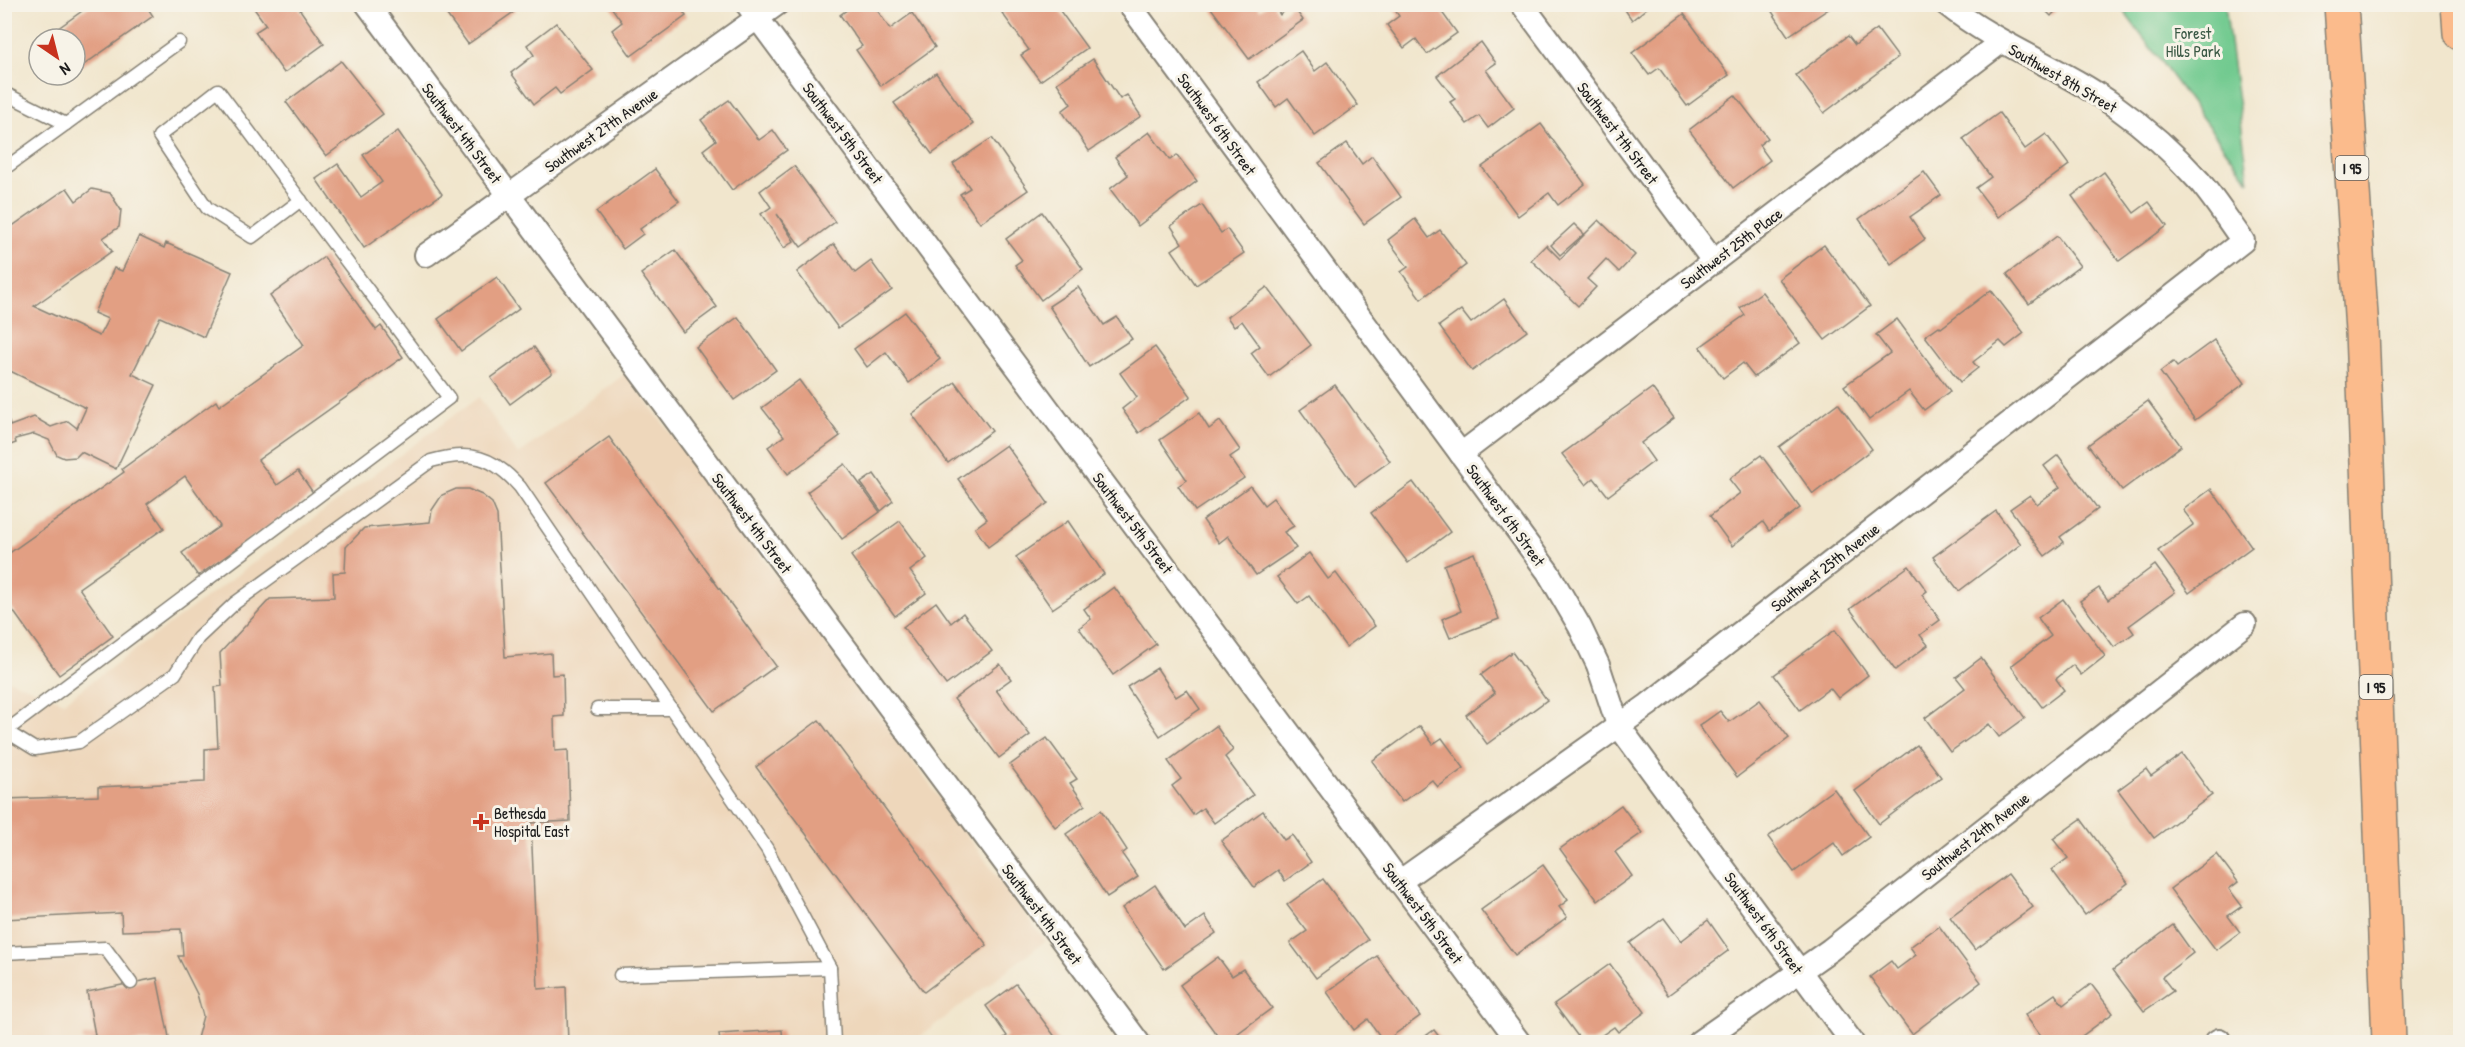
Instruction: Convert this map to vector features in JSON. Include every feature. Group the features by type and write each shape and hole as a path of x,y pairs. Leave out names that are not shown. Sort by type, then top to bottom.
{"highway":[{"name":"I 95","path":"2341,4 2362,331 2390,1042"},
{"path":"2458,4 2460,33"}],"street":[{"name":"Southwest 4th Street","path":"367,4 1138,1042"},
{"name":"Southwest 27th Avenue","path":"426,255 509,196 752,11 777,4"},
{"name":"Southwest 6th Street","path":"1129,4 1548,572 1580,627 1598,665 1618,725 1852,1042"},
{"name":"Southwest 7th Street","path":"1522,4 1714,262"},
{"name":"Southwest 8th Street","path":"1946,4 2001,42 2115,105 2160,141 2200,183 2243,242"},
{"name":"Southwest 5th Street","path":"752,11 1519,1042"},
{"name":"Southwest 25th Place","path":"1461,454 2001,42"},
{"name":"Southwest 25th Avenue","path":"1399,882 1618,725 2243,242"},
{"name":"Southwest 24th Avenue","path":"1700,1042 1839,942 2245,624"}],"lane":[{"path":"4,169 179,42"},
{"path":"301,200 252,237 207,208 159,136 218,90 301,200 449,398 5,731 35,749 79,742 175,674 198,638 235,603 431,461 450,456 470,456 489,461 506,471 520,487 767,849 830,968 834,1042"},
{"path":"4,93 66,124"},
{"path":"597,709 671,709"},
{"path":"4,953 105,948 131,983"},
{"path":"620,975 830,968"}],"shaded area":[{"name":"Bethesda Hospital East","path":"626,373 1045,941 913,1042 5,1042 4,678 64,702 479,397 518,455"}],"green space":[{"name":"Forest Hills Park","path":"2119,5 2225,5 2249,181"}],"building":[{"path":"92,4 145,4 153,16 87,63 87,27 60,27"},
{"path":"256,4 296,4 324,44 284,73 255,32 266,25 253,7"},
{"path":"439,4 510,4 515,11 468,44"},
{"path":"609,4 678,4 686,16 631,56 612,30 622,22"},
{"path":"855,4 873,4 890,29 912,13 935,47 881,86 856,50 862,46 840,15"},
{"path":"1014,4 1055,4 1087,48 1040,81 1021,55 1029,50 1002,13"},
{"path":"1208,4 1256,4 1260,10 1268,4 1273,4 1280,15 1292,5 1303,20 1249,59"},
{"path":"1391,4 1436,4 1457,33 1427,54 1416,39 1404,48 1387,25 1399,16"},
{"path":"1621,4 1652,4 1632,20"},
{"path":"1767,4 1836,4 1788,36"},
{"path":"2039,4 2062,4 2051,16"},
{"path":"1684,14 1729,75 1687,106 1659,68 1649,75 1632,53"},
{"path":"556,23 593,70 560,94 555,88 534,104 511,73 534,55 527,45"},
{"path":"1877,29 1898,57 1824,113 1796,75 1848,36 1855,45"},
{"path":"1481,42 1496,63 1486,70 1514,108 1488,128 1479,116 1467,124 1450,102 1455,99 1437,76"},
{"path":"1301,51 1315,71 1327,62 1358,105 1315,136 1288,98 1276,107 1258,82"},
{"path":"1093,59 1120,99 1127,95 1141,116 1089,151 1062,111 1071,104 1057,83"},
{"path":"341,61 383,114 326,156 286,102"},
{"path":"936,73 973,124 932,154 894,103"},
{"path":"1735,95 1768,138 1759,145 1770,160 1733,188 1689,130"},
{"path":"729,100 759,140 773,130 787,150 732,190 703,150 716,140 701,120"},
{"path":"1999,113 2025,149 2046,134 2069,165 1998,217 1976,188 1991,177 1963,139"},
{"path":"1541,124 1585,184 1558,205 1549,193 1518,216 1482,167"},
{"path":"398,131 442,194 364,248 316,179 338,164 361,197 382,182 363,155"},
{"path":"1149,132 1170,160 1177,155 1197,181 1138,226 1110,189 1128,175 1115,157"},
{"path":"992,138 1028,190 980,223 960,194 970,188 953,164"},
{"path":"1347,143 1362,164 1372,156 1401,197 1364,224 1319,163"},
{"path":"794,166 835,222 801,247 777,214 794,241 784,248 761,214 771,207 760,191"},
{"path":"655,169 679,201 640,229 643,234 623,249 596,212"},
{"path":"1924,172 1941,195 1910,217 1925,239 1891,264 1859,219"},
{"path":"2104,172 2134,213 2149,202 2167,226 2119,261 2072,196"},
{"path":"67,188 76,201 92,189 110,193 121,210 119,227 103,238 112,251 34,306 99,336 108,319 94,313 114,268 122,271 139,236 164,248 166,243 232,272 204,337 160,317 132,374 156,385 116,469 81,452 76,457 64,458 57,455 49,440 34,434 15,439 16,443 5,447 5,424 9,422 10,426 34,417 51,427 68,421 77,428 86,408 4,368 4,232"},
{"path":"1202,205 1221,233 1227,229 1244,253 1196,285 1172,250 1182,243 1171,226"},
{"path":"1042,212 1083,269 1041,300 1015,265 1022,260 1006,239"},
{"path":"1415,219 1429,238 1440,230 1466,265 1421,299 1401,272 1408,267 1388,240"},
{"path":"1599,220 1635,255 1619,272 1606,259 1587,279 1596,287 1578,306 1531,260 1546,245 1560,259"},
{"path":"1574,224 1584,234 1560,255 1551,245"},
{"path":"2057,236 2080,266 2029,304 2007,274"},
{"path":"834,244 855,273 871,261 892,290 838,328 797,272"},
{"path":"1824,245 1870,306 1825,340 1779,279"},
{"path":"675,250 717,307 683,332 641,274"},
{"path":"324,257 376,330 381,326 403,357 258,460 277,485 298,471 314,494 198,576 182,553 220,526 185,476 147,504 164,528 79,588 113,636 59,675 9,605 4,608 4,557 124,472 122,469 216,401 219,406 304,345 270,296"},
{"path":"497,277 519,309 461,351 438,319"},
{"path":"1078,287 1104,325 1117,317 1132,339 1089,367 1049,306"},
{"path":"1267,287 1311,345 1269,377 1251,353 1260,346 1242,321 1234,327 1227,317"},
{"path":"1991,290 2024,333 2006,347 2000,341 1973,362 1978,368 1960,382 1925,336 1939,326 1941,328"},
{"path":"1762,292 1800,343 1754,377 1743,363 1723,378 1700,347 1745,315 1740,308"},
{"path":"1504,299 1527,331 1472,371 1439,326 1461,310 1471,323"},
{"path":"905,312 940,359 909,383 886,352 867,367 854,349"},
{"path":"738,317 776,370 734,400 696,347"},
{"path":"1897,319 1950,391 1924,410 1909,391 1869,420 1844,386 1890,353 1876,335"},
{"path":"2214,340 2245,383 2195,420 2160,372 2173,362 2177,367"},
{"path":"534,347 552,373 510,404 491,378"},
{"path":"1155,347 1191,396 1139,433 1122,409 1137,397 1120,373"},
{"path":"799,380 840,436 788,474 768,447 784,436 762,408"},
{"path":"955,382 992,431 948,463 912,414"},
{"path":"1335,385 1390,461 1355,486 1300,410"},
{"path":"1652,388 1674,418 1641,443 1654,461 1608,496 1594,478 1586,485 1562,454"},
{"path":"2148,401 2181,446 2122,490 2088,445"},
{"path":"1838,403 1872,449 1813,494 1779,447"},
{"path":"1199,413 1209,429 1220,421 1240,450 1230,457 1244,478 1195,511 1178,486 1187,480 1160,440"},
{"path":"609,437 776,666 714,711 546,483"},
{"path":"1006,445 1048,503 988,547 975,528 987,519 958,479"},
{"path":"1761,455 1800,508 1769,531 1763,522 1732,546 1710,516 1740,493 1729,479"},
{"path":"2058,455 2098,509 2060,537 2064,542 2045,556 2010,509 2030,495 2037,504 2060,487 2044,466"},
{"path":"845,464 880,512 842,539 807,492"},
{"path":"874,474 893,501 881,511 861,483"},
{"path":"1413,482 1450,532 1408,563 1371,513"},
{"path":"1250,486 1264,505 1273,498 1294,526 1284,532 1296,548 1256,575 1228,536 1219,543 1203,520"},
{"path":"456,489 468,489 482,495 492,503 497,515 505,657 551,653 552,675 563,674 564,716 554,717 555,751 568,750 570,821 531,823 538,989 566,987 568,1042 196,1042 203,1016 197,994 178,956 183,956 181,929 122,931 121,913 4,919 4,799 98,796 98,787 205,782 205,749 218,748 215,687 222,686 220,653 270,599 334,597 333,573 345,572 346,547 364,528 430,522 432,510 442,495"},
{"path":"2211,489 2252,547 2189,593 2158,551 2194,524 2183,510"},
{"path":"1996,511 2021,544 1959,591 1933,557"},
{"path":"900,521 927,558 910,571 926,593 895,616 851,556"},
{"path":"1068,521 1104,574 1052,609 1016,557"},
{"path":"1309,553 1328,579 1336,573 1375,626 1346,647 1309,596 1298,604 1277,577"},
{"path":"1474,553 1499,619 1450,638 1442,619 1461,611 1444,565"},
{"path":"2155,565 2175,592 2129,626 2134,633 2114,647 2080,601 2099,588 2108,600"},
{"path":"1909,566 1927,591 1922,595 1940,620 1920,635 1928,645 1895,670 1850,609"},
{"path":"1114,587 1156,644 1113,675 1079,628 1091,619 1084,609"},
{"path":"2063,599 2105,656 2081,675 2073,665 2056,679 2064,690 2042,707 2011,666 2051,636 2038,618"},
{"path":"936,602 951,623 963,613 992,651 946,685 903,627"},
{"path":"1835,630 1868,675 1838,698 1830,688 1800,710 1774,675"},
{"path":"1512,652 1547,700 1487,744 1466,715 1495,693 1481,675"},
{"path":"1981,658 2025,718 1999,737 1989,724 1950,752 1925,718 1965,688 1956,677"},
{"path":"1000,664 1011,679 996,690 1030,735 999,758 954,699"},
{"path":"1157,668 1176,697 1187,690 1200,709 1160,736 1127,687"},
{"path":"1760,700 1789,738 1737,777 1699,726 1720,711 1729,722"},
{"path":"819,720 987,945 924,992 756,767"},
{"path":"1216,726 1233,750 1225,757 1253,795 1214,823 1203,808 1193,815 1172,786 1181,779 1168,761"},
{"path":"1420,726 1433,744 1442,738 1464,768 1438,787 1432,780 1402,802 1372,761"},
{"path":"1047,738 1077,779 1070,783 1085,805 1055,827 1010,765"},
{"path":"1917,745 1941,777 1879,824 1855,791"},
{"path":"2182,754 2212,795 2154,838 2118,790 2146,769 2151,776"},
{"path":"1834,789 1869,837 1843,856 1834,843 1794,872 1768,837"},
{"path":"1621,805 1642,833 1615,852 1632,876 1598,901 1560,849"},
{"path":"1101,810 1127,850 1122,854 1138,877 1107,897 1066,834"},
{"path":"1263,811 1284,840 1292,835 1311,862 1285,881 1278,870 1254,887 1221,841"},
{"path":"2081,819 2128,883 2085,915 2052,870 2068,858 2053,839"},
{"path":"2217,854 2238,882 2229,889 2242,906 2228,916 2240,932 2216,950 2170,889"},
{"path":"1543,865 1568,900 1559,907 1567,917 1515,955 1481,910"},
{"path":"2008,874 2033,907 1975,950 1950,917"},
{"path":"1323,879 1368,940 1316,978 1290,943 1307,931 1287,905"},
{"path":"1155,885 1185,930 1205,916 1216,933 1164,969 1122,908"},
{"path":"1664,918 1681,941 1708,920 1729,950 1668,995 1630,943"},
{"path":"2173,925 2193,953 2162,977 2173,991 2144,1011 2113,970"},
{"path":"1939,926 1981,982 1912,1034 1870,977 1891,961 1897,969 1916,955 1910,947"},
{"path":"1377,956 1420,1016 1384,1042 1368,1019 1354,1030 1327,992"},
{"path":"1218,957 1232,976 1243,969 1272,1008 1226,1042 1222,1042 1180,985"},
{"path":"1610,964 1645,1012 1618,1032 1614,1027 1592,1042 1582,1042 1554,1004"},
{"path":"157,978 170,1042 84,1042 82,1037 95,1035 87,992"},
{"path":"1016,984 1059,1042 998,1042 1007,1036 986,1006"},
{"path":"2091,984 2113,1013 2082,1036 2086,1042 2045,1042 2025,1015 2055,994 2063,1005"},
{"path":"782,1030 783,1042 720,1042 719,1034"},
{"path":"1434,1030 1443,1042 1417,1042"}],"place":[{"name":"Bethesda Hospital East","path":"481,822"}]}
